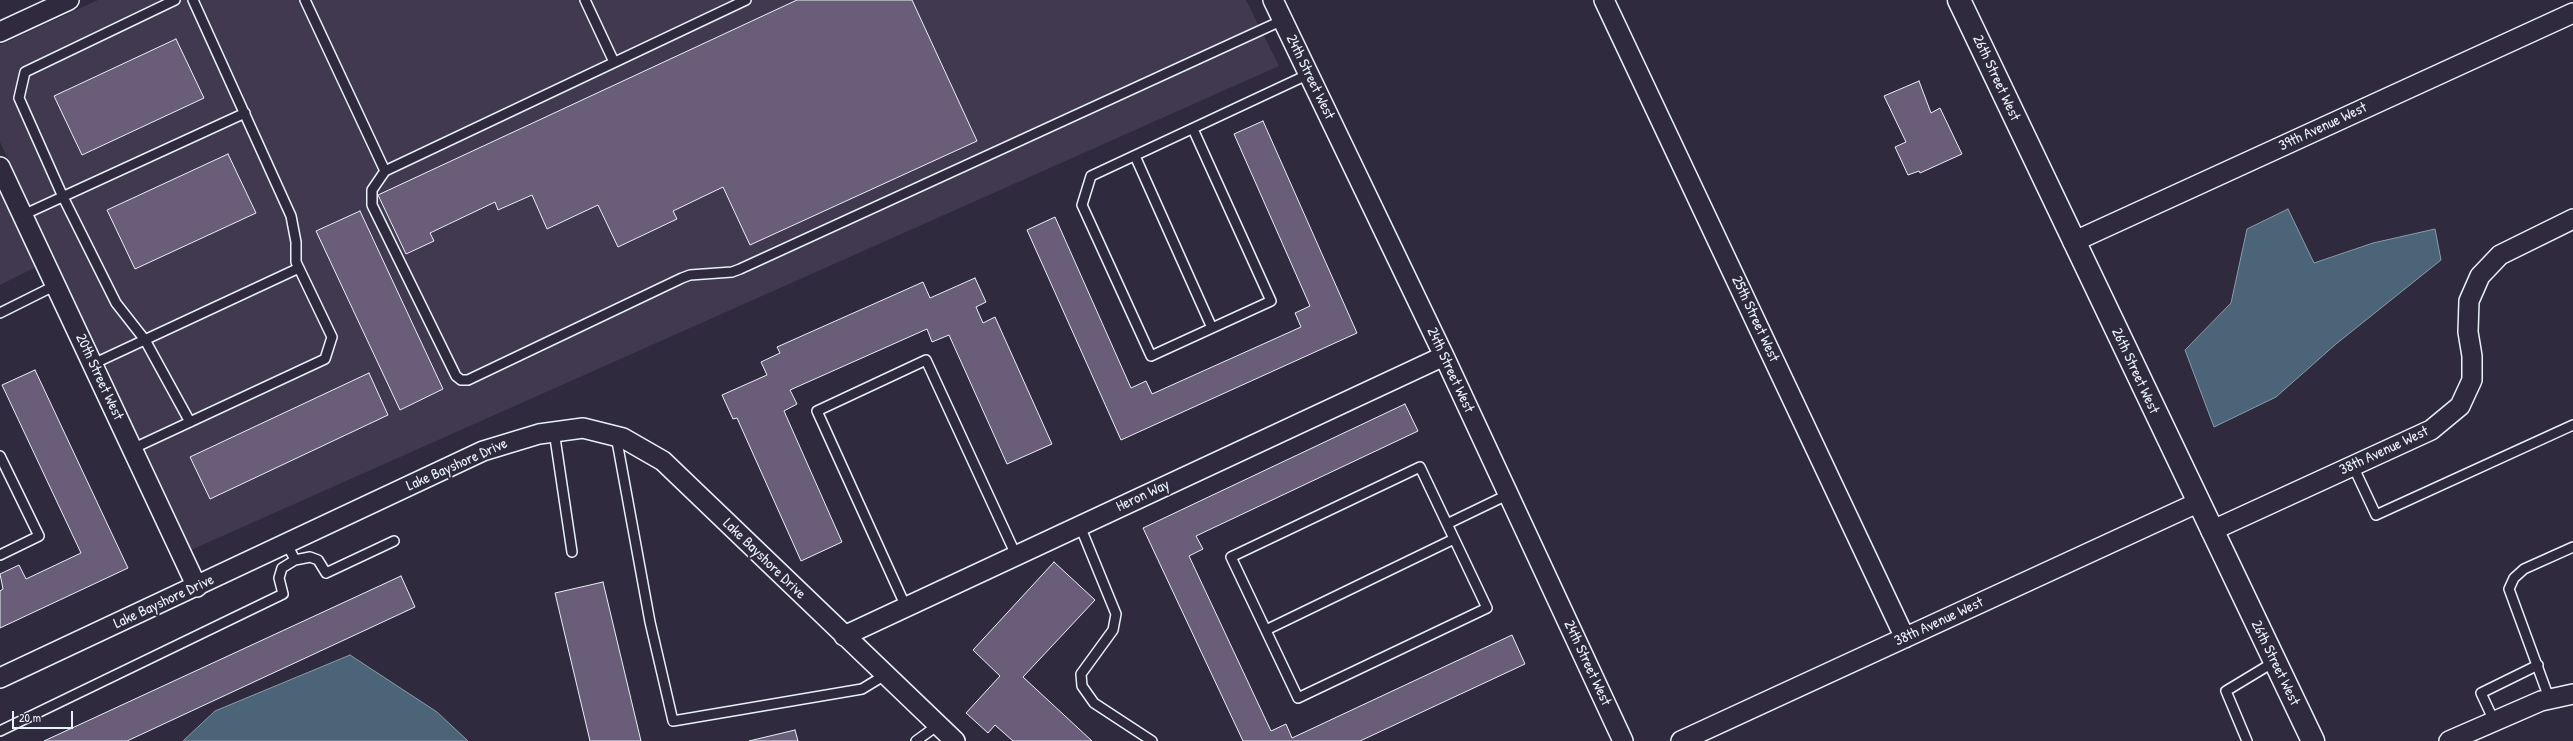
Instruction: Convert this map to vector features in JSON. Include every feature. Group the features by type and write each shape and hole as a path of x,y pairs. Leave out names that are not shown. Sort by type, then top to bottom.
{"street":[{"path":"0,32 69,0"},
{"name":"24th Street West","path":"1273,0 1444,356 1623,741"},
{"name":"25th Street West","path":"1604,0 1905,638"},
{"name":"26th Street West","path":"1959,0 2197,503 2313,741"},
{"name":"39th Avenue West","path":"2073,242 2573,13"},
{"name":"20th Street West","path":"0,167 197,587"},
{"name":"38th Avenue West","path":"2211,531 2431,430 2460,406 2472,380 2472,356 2468,332 2469,301 2480,276 2500,255 2573,219"},
{"name":"Heron Way","path":"844,636 1444,356"},
{"name":"Lake Bayshore Drive","path":"0,678 197,587 291,552 483,450 554,431 583,428 616,436 663,461 955,741"},
{"name":"38th Avenue West","path":"1681,741 2197,503"},
{"path":"2450,741 2549,698 2573,694"}],"lane":[{"path":"175,0 25,72 19,98 63,197 116,303 145,340 190,422"},
{"path":"132,449 325,359 332,337 296,262 296,242 292,216 193,0"},
{"path":"305,0 385,171"},
{"path":"585,0 614,62"},
{"path":"746,0 385,171 372,190 372,205 456,376 461,380 468,380 682,278 740,269 1283,20"},
{"path":"1193,130 1272,301 1151,356 1082,206 1091,176 1193,130 1309,74"},
{"path":"23,215 244,113"},
{"path":"1135,156 1212,328"},
{"path":"93,364 299,268"},
{"path":"0,313 56,286"},
{"path":"906,607 817,411 926,360 1016,556"},
{"path":"2353,466 2376,515 2572,429"},
{"path":"554,431 572,552"},
{"path":"616,436 650,622 673,721 862,689 885,675"},
{"path":"0,456 39,536 0,555"},
{"path":"1420,467 1454,539 1487,608 1298,698 1231,558 1420,467"},
{"path":"1447,524 1508,495"},
{"path":"1080,526 1116,614 1113,630 1081,674 1082,686 1094,703 1152,741"},
{"path":"1266,630 1454,539"},
{"path":"0,731 283,594 279,578 282,568 291,552 318,560 326,573 394,541"},
{"path":"2549,698 2509,589 2514,578 2524,569 2573,547"},
{"path":"2247,741 2226,691 2274,662"},
{"path":"2494,721 2481,692 2538,665"},
{"path":"916,741 938,725"}],"shaded area":[{"path":"98,0 1246,0 1279,66 191,550 0,142 0,45"},
{"path":"0,191 36,267 0,285"}],"water":[{"path":"2288,209 2314,263 2373,243 2435,229 2441,260 2336,344 2276,397 2214,427 2185,350 2231,303 2247,229"},
{"path":"350,655 437,712 468,741 183,741 215,711"}],"building":[{"path":"797,0 912,0 977,141 750,245 723,187 673,211 677,219 618,247 598,205 547,229 532,195 498,210 495,202 430,233 434,241 406,254 378,195"},
{"path":"176,39 204,98 82,155 54,96"},
{"path":"1919,81 1931,113 1940,108 1962,154 1920,173 1919,171 1908,175 1895,147 1906,142 1884,96"},
{"path":"1263,121 1357,333 1121,440 1027,230 1055,217 1131,388 1146,381 1152,394 1301,327 1295,313 1310,306 1234,134"},
{"path":"228,154 256,213 135,269 107,210"},
{"path":"360,211 443,389 400,410 316,231"},
{"path":"975,278 986,302 976,307 983,323 995,317 1052,444 1007,464 949,335 932,342 927,329 790,390 797,404 784,411 842,542 801,561 737,418 733,419 722,395 767,375 761,362 780,353 777,347 923,282 930,298"},
{"path":"35,370 128,568 0,628 0,591 3,589 0,574 19,565 26,579 81,553 2,385"},
{"path":"369,373 388,415 210,499 190,457"},
{"path":"1405,404 1418,431 1196,536 1203,549 1189,556 1271,731 1286,724 1292,738 1512,635 1525,664 1360,741 1243,741 1143,528"},
{"path":"1054,562 1095,600 1023,677 1092,741 1013,741 995,725 988,733 966,713 1000,676 973,650"},
{"path":"401,576 415,607 127,741 44,741"},
{"path":"603,582 641,741 590,741 555,593"},
{"path":"795,730 798,741 749,741"}]}
